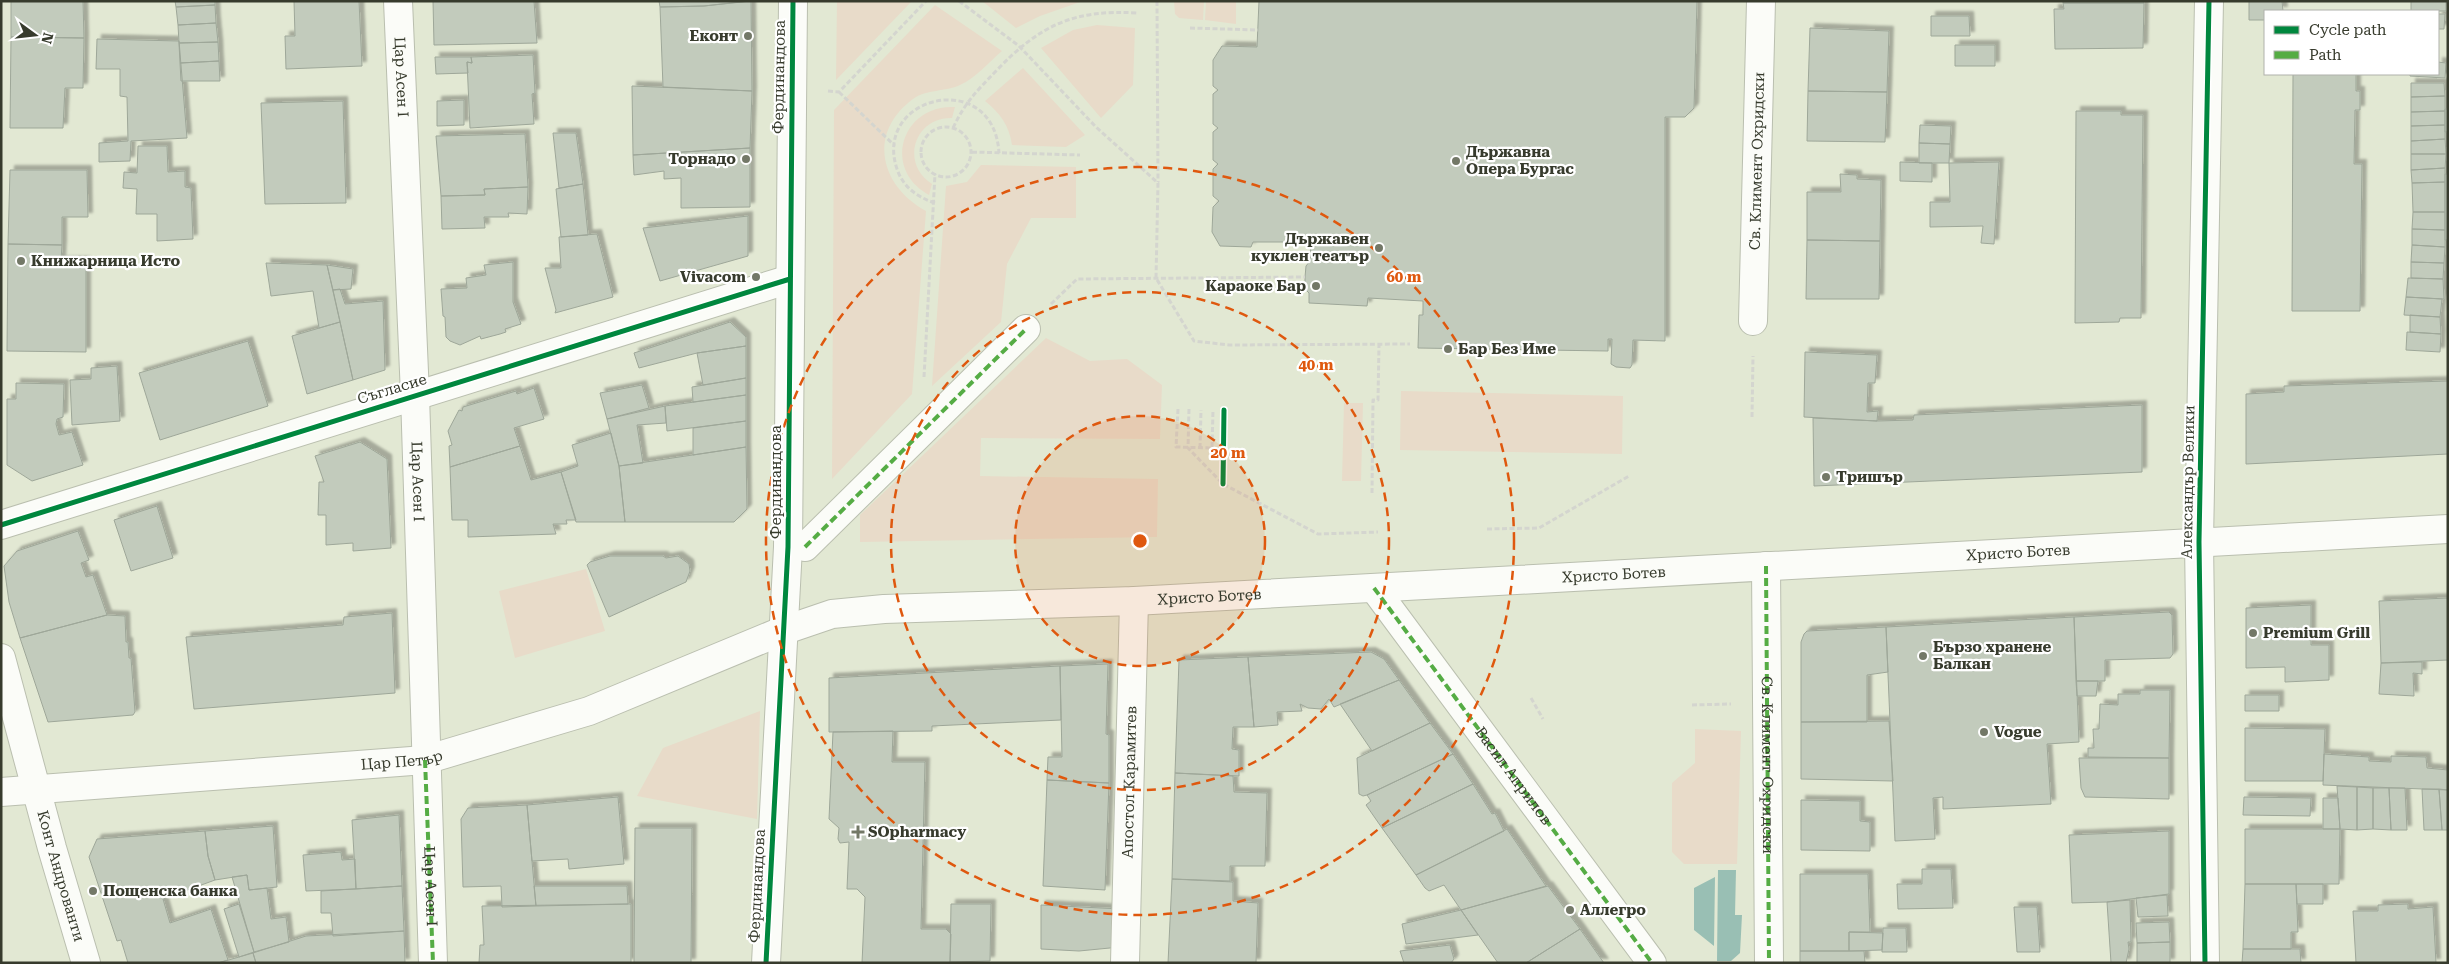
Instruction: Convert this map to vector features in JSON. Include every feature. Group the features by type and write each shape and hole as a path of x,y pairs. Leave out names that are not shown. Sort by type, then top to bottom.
{"street":[{"name":"Цар Асен I","path":"398,1 415,395 433,963"},
{"name":"Фердинандова","path":"766,963 782,631 788,547 793,1"},
{"name":"Св. Климент Охридски","path":"1753,321 1761,1"},
{"name":"Александър Велики","path":"2205,963 2199,542 2209,1"},
{"name":"Съгласие","path":"1,525 790,279"},
{"path":"805,547 1026,329"},
{"name":"Христо Ботев","path":"782,631 832,614 884,609 1134,601 2448,529"},
{"name":"Св. Климент Охридски","path":"1766,566 1769,963"},
{"name":"Васил Априлов","path":"1374,588 1652,963"},
{"name":"Апостол Карамитев","path":"1125,963 1134,601"},
{"name":"Цар Петър","path":"1,792 426,760 589,711 782,631"},
{"name":"Конт Андрованти","path":"1,658 86,963"}],"path":[{"path":"839,92 926,1"},
{"path":"958,1 1019,46 1096,127 1158,183"},
{"path":"1157,1 1158,183 1156,278 1194,341 1229,345 1410,344"},
{"path":"953,128 966,102 1019,46 1040,32 1063,21 1088,14 1113,11 1138,13"},
{"path":"1190,28 1258,30"},
{"path":"828,91 839,92 894,146"},
{"path":"935,203 918,196 904,183 896,165 894,146 900,128 912,112 920,106 937,99 966,102 984,113 990,122 996,132 1000,153"},
{"path":"941,128 953,128 965,134 972,152 966,167 960,173 952,176 935,174 928,169 923,161 922,144 933,131 941,128"},
{"path":"972,152 1080,155"},
{"path":"921,433 935,203 935,174"},
{"path":"1026,329 1078,278 1305,277"},
{"path":"1752,417 1753,321"},
{"path":"1372,493 1373,400 1378,400 1379,344"},
{"path":"1178,409 1176,447 1188,448 1212,448 1213,410"},
{"path":"1189,409 1188,448 1223,484 1318,534 1378,532"},
{"path":"1200,448 1201,410"},
{"path":"1223,475 1223,484"},
{"path":"1487,529 1539,528 1629,476"},
{"path":"1531,698 1543,719"}],"shaded area":[{"path":"837,1 912,1 836,80"},
{"path":"982,1 1083,1 1040,16 1016,28"},
{"path":"1174,1 1204,1 1203,20 1179,18 1175,14"},
{"path":"1206,1 1236,1 1236,24 1205,20"},
{"path":"935,5 1002,51 966,82 913,99 898,113 889,127 885,143 885,158 890,174 898,188 910,200 926,211 912,394 832,479 834,110"},
{"path":"1097,25 1135,28 1133,85 1101,118 1041,48 1073,30"},
{"path":"1023,68 1085,135 1066,147 1012,145 1009,131 1003,120 985,101"},
{"path":"955,107 952,118 939,120 928,125 916,143 914,154 916,165 922,175 932,184 929,195 914,184 905,170 902,155 904,140 911,127 922,116 937,109"},
{"path":"981,165 1076,167 1076,218 1031,218 1007,264 1001,322 932,386 946,186 967,182"},
{"path":"1046,338 1090,361 1127,359 1162,385 1160,439 981,438 980,476 1158,479 1157,537 860,542 860,515"},
{"path":"1401,391 1623,396 1622,454 1400,450"},
{"path":"1344,403 1363,403 1361,481 1342,481"},
{"path":"586,569 605,631 515,658 499,591"},
{"path":"760,711 757,819 637,796 663,748"},
{"path":"1695,729 1741,731 1737,864 1684,864 1672,852 1672,783 1695,763"}],"water":[{"path":"1718,870 1736,870 1735,915 1742,915 1740,953 1731,961 1717,961"},
{"path":"1715,877 1714,946 1694,930 1694,888"}],"building":[{"path":"11,1 83,1 84,38 11,37"},
{"path":"175,1 215,1 215,5 176,7"},
{"path":"294,1 359,1 362,66 286,69 285,36 295,36"},
{"path":"433,1 534,1 537,43 434,45"},
{"path":"659,1 748,1 704,6 660,7"},
{"path":"751,1 752,91 663,87 660,7 704,6"},
{"path":"1259,1 1697,1 1694,108 1685,117 1665,117 1665,341 1633,340 1632,365 1630,368 1616,367 1611,364 1612,339 1608,339 1608,351 1418,348 1419,315 1423,315 1423,301 1368,298 1367,306 1309,303 1309,293 1305,289 1305,277 1306,266 1310,261 1311,242 1253,242 1251,247 1220,246 1212,232 1213,207 1219,201 1213,196 1213,169 1218,164 1213,160 1213,132 1218,128 1213,124 1213,94 1218,90 1213,86 1213,60 1222,46 1257,47"},
{"path":"2063,1 2143,1 2144,3 2063,3"},
{"path":"2249,1 2282,1 2283,10 2264,10 2264,20 2249,20"},
{"path":"2411,1 2446,1 2446,11 2411,10"},
{"path":"2063,3 2144,3 2143,48 2055,49 2054,9 2064,9"},
{"path":"215,5 216,23 178,25 176,7"},
{"path":"2439,14 2445,14 2444,29 2439,29"},
{"path":"1931,16 1969,16 1970,36 1931,36"},
{"path":"216,23 218,42 179,43 178,25"},
{"path":"1810,28 1889,31 1887,92 1808,91"},
{"path":"11,37 84,38 83,88 65,88 63,128 10,128"},
{"path":"97,39 179,41 187,138 131,141 130,161 99,162 99,143 128,141 127,97 120,96 120,69 96,69"},
{"path":"218,42 219,61 180,63 179,43"},
{"path":"1955,45 1995,45 1995,66 1955,66"},
{"path":"533,55 535,93 532,94 534,124 470,128 467,62 472,63 471,57"},
{"path":"435,57 471,57 472,63 467,62 468,73 436,74"},
{"path":"219,61 220,81 181,81 180,63"},
{"path":"2439,62 2446,63 2445,78 2410,76 2439,75"},
{"path":"2293,75 2356,75 2356,91 2360,91 2360,110 2355,110 2354,164 2362,164 2360,311 2292,311"},
{"path":"2411,83 2444,83 2445,96 2411,97"},
{"path":"632,86 752,91 750,148 633,155"},
{"path":"1808,91 1887,92 1885,142 1807,141"},
{"path":"2445,96 2445,111 2411,112 2411,97"},
{"path":"464,100 464,125 437,126 437,101"},
{"path":"343,101 346,203 265,204 261,103"},
{"path":"2445,109 2448,109 2448,132 2445,132"},
{"path":"2076,111 2121,111 2121,115 2143,115 2141,318 2120,318 2119,322 2075,323"},
{"path":"2445,111 2445,125 2411,126 2411,112"},
{"path":"1920,125 1951,126 1950,144 1919,143"},
{"path":"2445,125 2445,139 2411,141 2411,126"},
{"path":"553,133 576,133 583,184 559,188"},
{"path":"525,134 528,187 484,189 485,195 441,196 436,136"},
{"path":"2445,139 2446,154 2411,154 2411,141"},
{"path":"1919,143 1950,144 1949,163 1919,163"},
{"path":"138,146 167,146 168,172 185,171 185,187 191,188 193,239 157,241 157,214 136,214 137,189 123,188 124,172 137,173"},
{"path":"750,148 750,207 681,208 681,178 664,179 664,171 634,175 633,155"},
{"path":"2411,154 2446,154 2445,168 2411,170"},
{"path":"1900,162 1932,163 1932,182 1900,181"},
{"path":"1999,162 1994,244 1981,243 1983,226 1930,227 1930,202 1950,202 1949,163"},
{"path":"2445,168 2445,182 2412,183 2411,170"},
{"path":"10,170 87,170 88,217 62,217 62,245 8,244"},
{"path":"1840,174 1857,175 1857,179 1881,180 1880,241 1807,240 1807,192 1841,192"},
{"path":"2445,174 2448,174 2448,240 2445,240"},
{"path":"2445,182 2445,212 2413,212 2412,183"},
{"path":"583,184 588,235 561,237 556,189"},
{"path":"528,187 527,214 508,213 509,217 484,217 485,228 442,229 441,196 485,195 484,189"},
{"path":"2413,212 2445,212 2445,230 2412,229"},
{"path":"748,216 748,256 660,281 643,228"},
{"path":"2412,229 2445,230 2445,247 2412,245"},
{"path":"597,234 613,297 555,313 556,310 545,268 561,268 559,237"},
{"path":"1807,240 1880,241 1879,299 1806,299"},
{"path":"8,244 62,245 61,261 86,261 86,352 7,351"},
{"path":"2412,245 2445,247 2444,263 2411,262"},
{"path":"513,262 513,302 521,324 505,329 506,332 481,339 480,336 460,345 450,341 446,337 441,289 467,288 466,278 486,275 484,265"},
{"path":"2411,262 2444,263 2443,279 2411,278"},
{"path":"266,263 327,265 340,322 319,328 313,291 271,296"},
{"path":"327,265 353,269 351,289 333,290"},
{"path":"2408,278 2443,279 2444,299 2406,297"},
{"path":"340,289 345,304 383,301 385,370 353,380 333,290"},
{"path":"2406,297 2442,299 2440,317 2404,315"},
{"path":"2410,315 2440,317 2441,334 2410,332"},
{"path":"340,322 353,380 307,394 292,336"},
{"path":"730,322 746,337 746,346 697,353 639,368 634,353"},
{"path":"2407,332 2441,334 2440,352 2406,350"},
{"path":"248,341 268,406 160,440 139,373"},
{"path":"746,346 746,378 703,385 697,353"},
{"path":"1805,352 1877,355 1875,383 1868,383 1867,412 1878,411 1877,421 1804,417"},
{"path":"117,366 120,421 72,425 70,380 91,379 91,368"},
{"path":"746,378 746,395 693,402 692,387"},
{"path":"2448,381 2448,454 2246,464 2246,394 2284,392 2284,386"},
{"path":"16,383 64,384 63,417 57,419 56,424 59,435 72,432 83,465 32,481 7,465 7,399 16,399"},
{"path":"642,385 649,408 607,419 600,393"},
{"path":"534,388 544,419 514,428 520,446 450,467 449,446 452,445 448,431 459,410 462,411 463,407 516,391 517,394"},
{"path":"746,395 746,421 667,431 665,406"},
{"path":"2142,405 2142,472 1814,486 1813,418 1877,421 1913,420 1914,415"},
{"path":"665,406 666,423 637,425 643,463 619,466 607,419"},
{"path":"746,421 746,447 693,455 693,428"},
{"path":"611,433 619,466 625,522 576,522 561,472 578,466 572,445"},
{"path":"360,442 387,459 391,548 353,551 353,543 326,545 326,515 318,515 319,482 324,482 315,456"},
{"path":"520,446 531,480 561,472 576,520 566,520 567,524 553,524 556,534 468,537 468,520 452,520 450,467"},
{"path":"746,447 747,509 734,522 625,522 619,466"},
{"path":"157,506 173,558 131,571 114,520"},
{"path":"78,531 89,560 81,563 86,577 93,575 107,615 20,638 9,602 4,566 17,551"},
{"path":"610,556 663,556 666,558 678,556 689,564 690,571 686,582 609,617 587,565 590,562"},
{"path":"2448,598 2448,660 2381,663 2379,601"},
{"path":"2311,605 2311,645 2329,645 2329,680 2285,682 2285,667 2246,668 2246,608"},
{"path":"2169,612 2172,615 2173,654 2170,658 2105,660 2105,681 2076,681 2074,617"},
{"path":"392,613 395,693 194,709 186,637 343,625 344,617"},
{"path":"107,615 125,616 126,642 128,642 129,658 131,658 135,712 133,715 48,722 20,638"},
{"name":"Vogue","path":"2074,617 2079,742 2047,744 2051,804 1943,809 1943,797 1933,798 1935,839 1895,841 1886,627"},
{"path":"1886,627 1888,672 1867,675 1867,722 1801,722 1801,642 1804,634 1807,631"},
{"path":"1371,652 1384,659 1399,680 1334,707 1329,699 1321,709 1308,708 1300,704 1302,711 1277,712 1278,725 1254,727 1248,657"},
{"path":"1248,657 1254,727 1233,727 1232,749 1239,750 1239,776 1175,773 1179,660"},
{"path":"2422,662 2422,674 2413,673 2414,696 2379,694 2381,663"},
{"path":"1108,664 1106,734 1109,735 1109,783 1047,780 1048,757 1062,757 1060,666"},
{"path":"1060,666 1061,720 932,726 932,731 829,732 829,678"},
{"path":"1399,680 1430,723 1372,751 1340,704"},
{"path":"2076,681 2098,681 2096,696 2077,696"},
{"path":"2140,690 2170,690 2169,758 2088,757 2088,748 2094,748 2093,729 2099,729 2100,704 2118,705 2118,694 2140,694"},
{"path":"2245,695 2279,695 2279,711 2245,711"},
{"path":"1889,721 1893,781 1801,779 1801,722"},
{"path":"1430,723 1453,754 1367,795 1359,794 1357,758"},
{"path":"2245,728 2325,729 2323,781 2245,781"},
{"path":"893,731 892,762 925,762 921,929 946,929 951,934 950,963 862,963 865,897 857,889 847,889 849,842 840,843 838,839 839,828 829,819 833,732"},
{"path":"1453,754 1473,784 1382,828 1366,805 1371,801 1367,795"},
{"path":"2324,754 2369,757 2369,761 2391,762 2391,756 2426,757 2427,768 2448,770 2448,790 2323,785"},
{"path":"2079,758 2169,758 2169,799 2085,797 2081,788"},
{"path":"1175,773 1233,776 1234,792 1267,793 1265,866 1230,866 1230,881 1172,879"},
{"path":"1047,780 1109,783 1105,890 1043,886"},
{"path":"1473,784 1492,814 1495,813 1504,831 1416,875 1382,828"},
{"path":"2337,786 2357,787 2357,830 2340,829"},
{"path":"2357,787 2373,788 2373,829 2357,830"},
{"path":"2373,788 2389,788 2391,830 2373,829"},
{"path":"2389,788 2405,788 2407,830 2391,830"},
{"path":"2422,789 2439,789 2442,830 2424,830"},
{"path":"2439,789 2448,790 2448,830 2442,830"},
{"path":"618,797 624,864 569,869 568,859 532,861 527,805"},
{"path":"2244,797 2311,798 2310,816 2243,815"},
{"path":"2323,798 2338,798 2340,829 2323,829"},
{"path":"1801,800 1860,801 1860,821 1870,822 1870,851 1801,850"},
{"path":"527,805 536,906 502,907 501,886 463,887 461,819 468,808"},
{"path":"399,815 402,886 356,889 352,820"},
{"path":"273,826 277,887 249,890 247,875 215,880 208,856 205,831"},
{"path":"635,828 692,828 691,963 634,963"},
{"path":"1507,829 1546,886 1461,910 1444,885 1429,891 1416,875"},
{"path":"2245,829 2340,829 2339,884 2245,884"},
{"path":"205,831 208,856 215,880 163,899 170,923 211,909 228,960 218,963 128,963 121,940 117,941 89,857 97,839"},
{"path":"2169,831 2169,894 2107,902 2072,903 2069,835"},
{"path":"341,852 342,860 355,859 356,889 306,891 303,855"},
{"path":"1922,869 1951,869 1953,908 1898,909 1897,884 1922,884"},
{"path":"1800,874 1868,874 1870,932 1849,932 1849,951 1800,951"},
{"path":"247,875 249,890 267,888 271,919 286,917 289,942 254,952 232,877"},
{"path":"1172,879 1233,882 1233,901 1258,903 1256,963 1168,963"},
{"path":"2245,884 2296,884 2298,932 2291,932 2291,949 2243,949"},
{"path":"2296,884 2323,884 2323,904 2297,904"},
{"path":"402,886 404,931 333,936 331,913 321,913 321,891"},
{"path":"534,886 627,886 628,904 536,906"},
{"path":"1548,886 1580,929 1526,963 1498,963 1461,910"},
{"path":"2167,895 2168,916 2138,917 2136,898"},
{"path":"2130,900 2131,942 2128,942 2129,949 2126,963 2111,963 2107,902"},
{"path":"239,904 254,952 239,957 224,909"},
{"path":"631,904 631,963 479,963 480,945 484,945 482,906"},
{"path":"951,904 991,904 990,961 950,962"},
{"path":"2408,904 2408,909 2433,907 2436,963 2356,963 2353,911 2378,911 2378,905"},
{"path":"1041,905 1121,909 1120,947 1079,951 1041,949"},
{"path":"2014,907 2037,907 2040,952 2017,952"},
{"path":"1461,910 1478,935 1406,944 1402,924"},
{"path":"2169,922 2170,942 2137,943 2136,923"},
{"path":"1883,928 1906,928 1907,952 1882,952"},
{"path":"1580,929 1604,963 1526,963"},
{"path":"404,931 405,963 256,963 253,953 306,936"},
{"path":"1849,932 1883,933 1882,950 1849,951"},
{"path":"2170,942 2170,963 2137,963 2137,943"},
{"path":"1450,945 1454,959 1451,963 1404,963 1400,951"},
{"path":"2243,949 2300,949 2301,963 2242,963"},
{"path":"1800,951 1864,951 1865,963 1800,963"},
{"path":"253,953 256,963 218,963"}],"marked path":[{"path":"805,547 1026,329"},
{"path":"1766,566 1769,963"},
{"path":"1374,588 1652,963"},
{"path":"425,760 433,963"}],"cycle path":[{"path":"766,963 788,547 793,1"},
{"path":"2205,963 2199,542 2209,1"},
{"path":"1,525 790,279"},
{"path":"1223,484 1224,410"}],"place":[{"name":"Еконт","path":"748,36"},
{"name":"Торнадо","path":"746,159"},
{"name":"Държавна Опера Бургас","path":"1456,161"},
{"name":"Държавен куклен театър","path":"1379,248"},
{"name":"Книжарница Исто","path":"21,261"},
{"name":"Vivacom","path":"756,277"},
{"name":"Караоке Бар","path":"1316,286"},
{"name":"Бар Без Име","path":"1448,349"},
{"name":"Тришър","path":"1826,477"},
{"name":"Premium Grill","path":"2253,633"},
{"name":"Бързо хранене Балкан","path":"1923,656"},
{"name":"Vogue","path":"1984,732"},
{"name":"SOpharmacy","path":"858,832"},
{"name":"Пощенска банка","path":"93,891"},
{"name":"Аллегро","path":"1570,910"}]}
